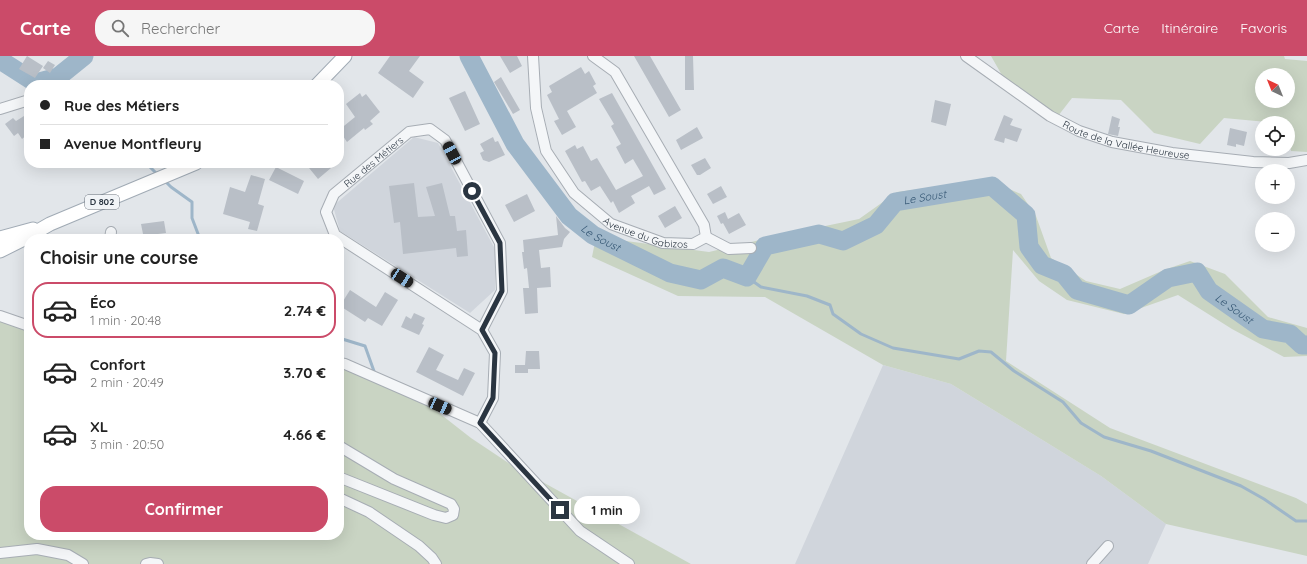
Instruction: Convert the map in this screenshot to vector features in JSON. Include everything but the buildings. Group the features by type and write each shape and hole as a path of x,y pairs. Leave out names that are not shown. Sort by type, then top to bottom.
{"main road":[{"path":"322,80 345,56"},
{"name":"D 802","path":"0,238 50,224 184,168"},
{"name":"D 802","path":"33,234 50,224"},
{"name":"D 802","path":"0,251 24,239"}],"street":[{"name":"Avenue du Gabizos","path":"533,56 536,108 546,151 574,193 612,224 663,242 693,244 706,237 704,225 615,72 594,56"},
{"name":"Route de la Vallée Heureuse","path":"966,56 1050,116 1079,131 1112,142 1172,153 1253,162 1288,163 1307,160"},
{"path":"0,109 24,102"},
{"name":"Rue des Métiers","path":"335,234 326,212 334,194 409,132 430,129 445,140 500,243 502,291 482,330"},
{"path":"706,237 729,249 751,248"},
{"name":"Rue des Métiers","path":"344,241 482,330 495,353 493,398 480,423"},
{"path":"0,316 24,325"},
{"path":"18,323 24,322"},
{"path":"344,364 480,423 580,532 629,564"},
{"path":"344,449 394,479 451,504 454,509 453,515 446,518 434,516 344,479"},
{"path":"344,500 369,512 419,546 432,558 436,564"},
{"path":"1092,564 1108,546"},
{"path":"0,554 37,549 68,555 83,564"},
{"path":"146,564 158,564"}],"shaded area":[{"path":"414,137 438,143 495,249 495,290 470,313 340,231 333,206"},
{"path":"883,365 951,384 1101,476 1166,524 1148,564 795,564"}],"green space":[{"path":"991,56 1284,56 1285,59 1307,61 1307,152 1295,151 1295,116 1255,116 1255,121 1224,118 1200,144 1154,133 1121,100 1072,98 1058,116 1003,77"},
{"path":"988,180 1021,194 1036,216 1051,258 1086,281 1120,289 1164,270 1190,261 1225,274 1268,317 1307,328 1307,356 1284,357 1232,329 1178,295 1124,314 1067,300 1039,281 1013,250 1006,361 1110,428 1296,498 1307,504 1307,556 1166,524 1101,476 951,384 883,365 765,297 678,296 592,257 596,237 709,252 859,219 897,192"},
{"path":"0,321 24,330 24,540 344,540 344,367 416,395 471,438 510,464 691,564 0,564"}],"waterway":[{"name":"Le Soust","path":"47,80 58,77 84,56"},
{"name":"Le Soust","path":"469,56 515,144 569,216 593,235 670,273 701,280 723,268 747,277 765,246 819,234 843,241 876,225 895,202 992,186 1026,215 1029,247 1042,265 1064,274 1077,290 1129,305 1168,278 1197,272 1209,291 1263,329 1290,334 1302,345 1307,345"},
{"name":"Le Soust","path":"0,60 31,80"},
{"path":"151,168 158,175"},
{"path":"164,180 192,202 192,218 198,234"},
{"path":"747,277 761,287 807,296 830,305 833,314 861,334 893,348 959,359 979,351 991,352 1014,371 1063,402 1081,423 1104,437 1151,451 1241,486 1264,499 1296,521 1307,521"},
{"path":"344,340 365,346 375,374"}],"route":[{"path":"472,191 500,243 502,291 482,330 495,353 493,398 480,423 560,510"}]}
